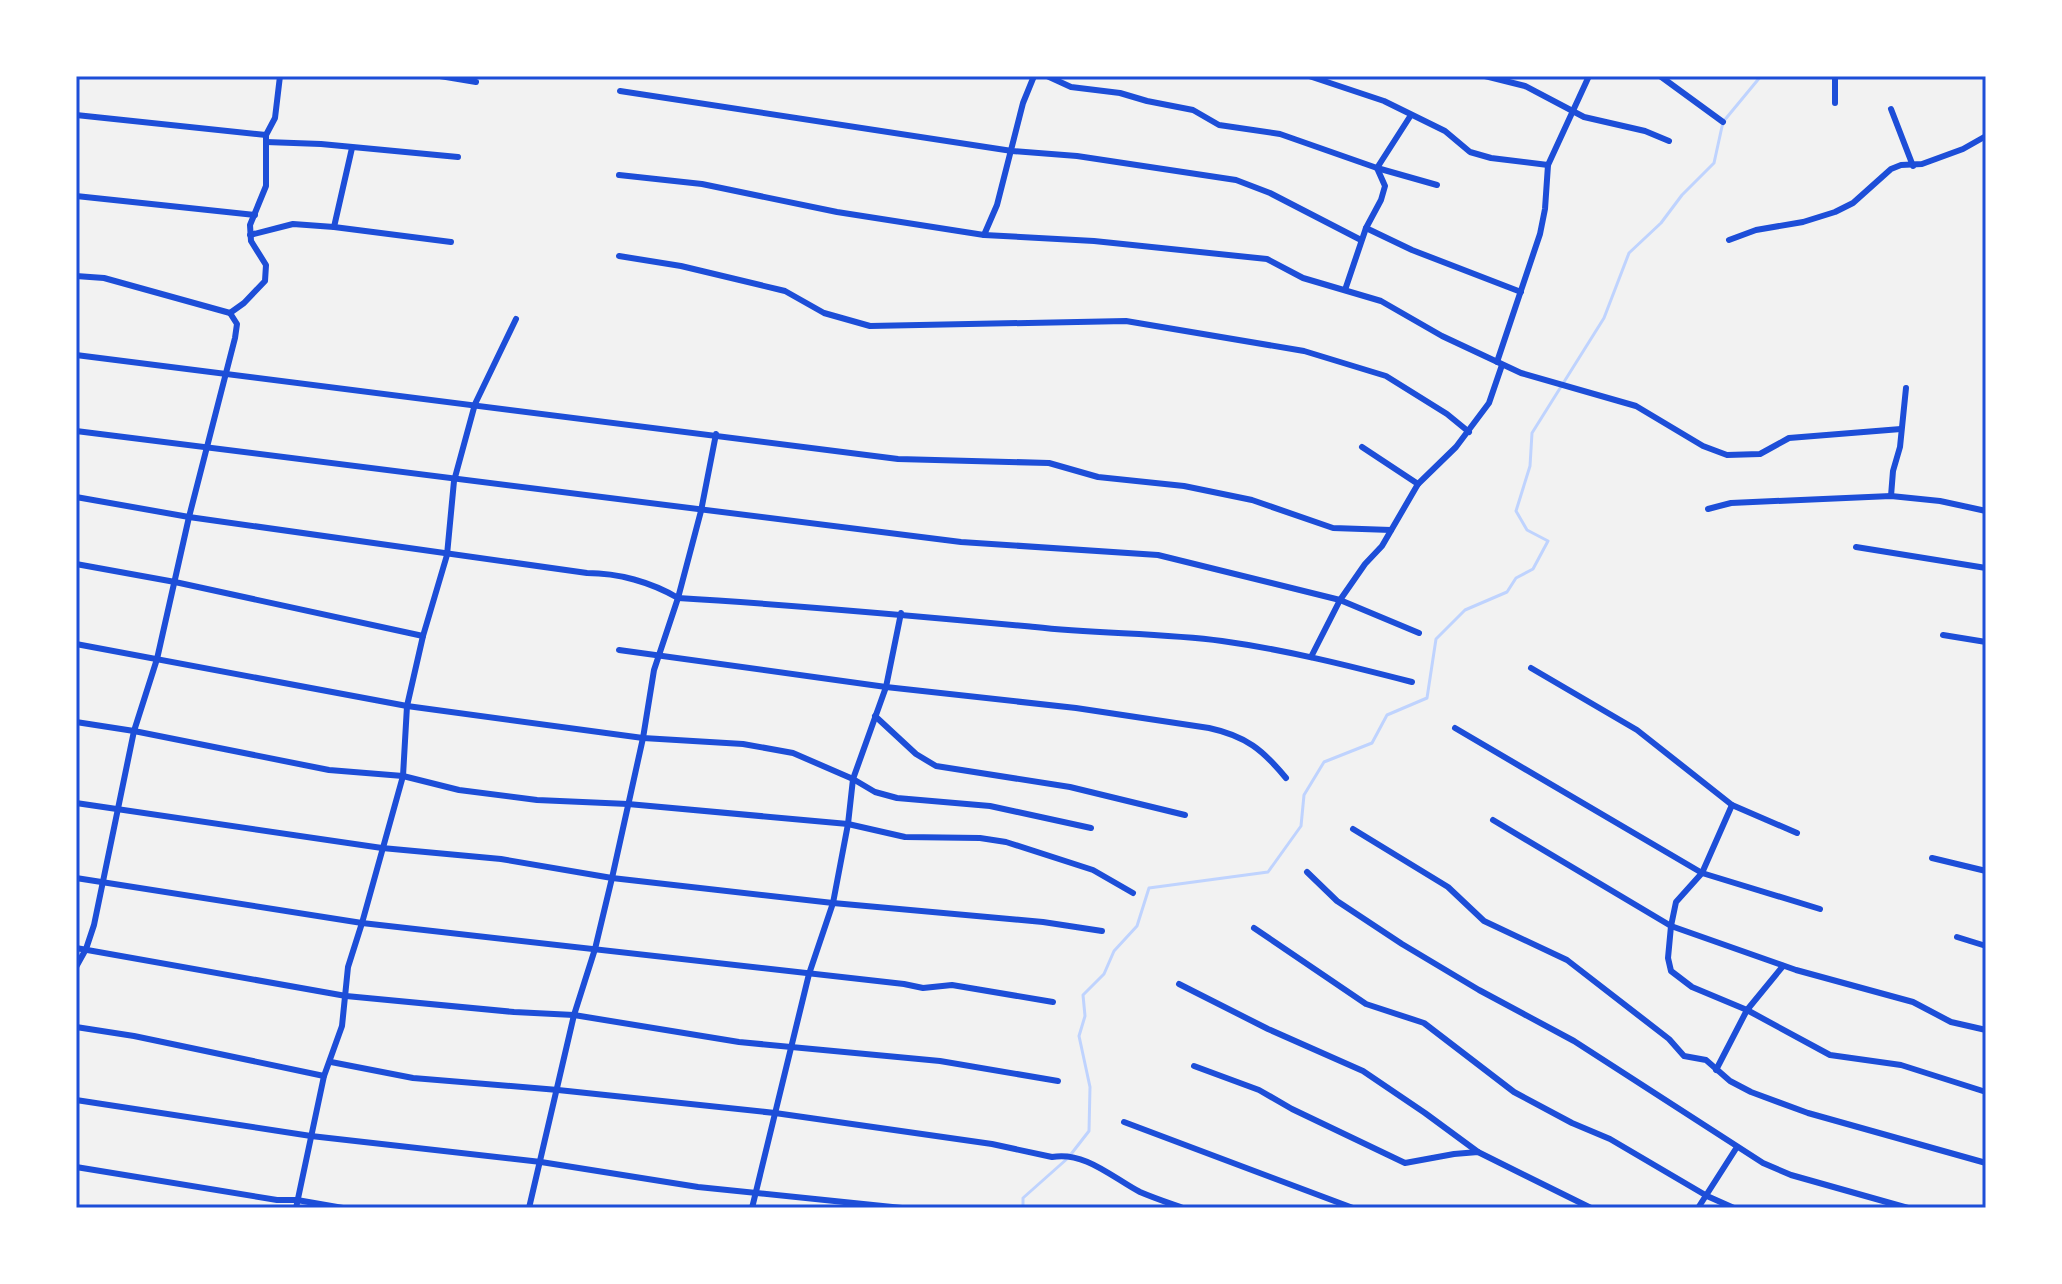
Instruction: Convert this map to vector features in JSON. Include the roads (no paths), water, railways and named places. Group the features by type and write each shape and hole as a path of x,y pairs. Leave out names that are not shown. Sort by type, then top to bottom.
{"street":[{"path":"230,313 265,281 266,265 255,249 250,225 266,186 266,139 275,118 280,76"},
{"path":"440,76 476,82"},
{"path":"984,235 997,205 1023,103 1034,76"},
{"path":"1047,76 1071,87 1120,93 1193,110 1219,125 1280,134 1437,185"},
{"path":"1309,76 1384,101 1445,131 1470,152 1491,158 1548,165"},
{"path":"1485,76 1525,86 1572,113 1597,122 1645,131 1669,141"},
{"path":"1311,657 1340,600 1391,530 1418,484 1469,432 1489,403 1545,209 1548,165 1589,76"},
{"path":"1660,76 1723,122"},
{"path":"1835,76 1835,103"},
{"path":"620,91 1012,151 1077,156 1236,180 1270,193 1361,240"},
{"path":"1891,109 1913,166"},
{"path":"76,115 266,139 458,157"},
{"path":"1377,168 1411,115"},
{"path":"1729,240 1756,230 1803,222 1835,212 1853,203 1891,169 1901,165 1913,166 1963,149 1986,136"},
{"path":"334,227 352,148"},
{"path":"1345,290 1361,240 1385,186 1377,168"},
{"path":"619,175 702,184 837,212 984,235 1094,241 1262,258 1303,278 1381,301 1442,336 1521,373 1636,406 1703,446 1727,455 1760,454 1789,438 1901,429"},
{"path":"76,196 255,215"},
{"path":"250,235 293,224 451,242"},
{"path":"1366,228 1412,250 1521,292"},
{"path":"619,256 681,266 785,291 824,313 870,326 1126,321 1304,351 1386,376 1447,414 1469,432"},
{"path":"76,276 104,278 230,313 237,324 157,659 134,731 86,949 76,967"},
{"path":"296,1204 324,1076 342,1026 348,967 403,776 407,706 423,636 447,555 454,481 475,404 516,319"},
{"path":"76,355 898,459 1049,463 1098,477 1184,486 1252,500 1333,528 1391,530"},
{"path":"1891,496 1906,388"},
{"path":"76,431 454,481 961,542 1158,555 1340,600 1419,633"},
{"path":"529,1208 574,1015 595,949 612,878 658,656 678,598 701,511 716,434"},
{"path":"1362,447 1418,484"},
{"path":"1708,509 1731,503 1891,496 1940,501 1986,511"},
{"path":"76,497 447,555 587,573 603,572 657,588 678,598 901,613 1039,628 1133,632 1222,641 1311,657 1412,682"},
{"path":"1856,547 1986,568"},
{"path":"76,564 175,582 423,636"},
{"path":"752,1208 809,974 833,903 853,779 886,687 901,613"},
{"path":"1943,635 1986,642"},
{"path":"76,644 407,706 643,738 743,744 793,753 875,792 897,798 990,806 1091,828"},
{"path":"619,650 886,687 1076,708 1224,731 1259,748 1286,778"},
{"path":"1531,668 1637,730 1732,805 1797,833"},
{"path":"875,716 916,754 936,766 1070,787 1185,815"},
{"path":"76,722 329,770 403,776 474,792 848,824 905,837 980,838 1006,842 1093,870 1133,893"},
{"path":"1455,728 1702,873 1820,909"},
{"path":"76,803 382,848 501,859 612,878 833,903 1043,922 1102,931"},
{"path":"1732,805 1702,873 1676,902 1668,958 1671,971 1692,987 1747,1010 1830,1055 1901,1065 1986,1092"},
{"path":"1493,820 1671,926 1783,966 1913,1002 1951,1022 1986,1030"},
{"path":"1353,829 1448,887 1484,921 1567,960 1669,1039 1684,1056 1706,1060 1730,1081 1778,1104 1986,1163"},
{"path":"1932,858 1986,871"},
{"path":"1307,872 1337,901 1402,944 1574,1041 1737,1147 1791,1175 1908,1208"},
{"path":"76,878 362,923 923,988 952,985 1053,1002"},
{"path":"1254,928 1366,1004 1424,1023 1514,1092 1610,1139 1707,1196 1734,1208"},
{"path":"1957,937 1986,946"},
{"path":"76,948 346,996 574,1015 739,1042 940,1061 1058,1081"},
{"path":"1716,1070 1747,1010 1783,966"},
{"path":"1179,984 1268,1029 1363,1071 1478,1152 1591,1208"},
{"path":"76,1027 134,1036 324,1076"},
{"path":"331,1062 413,1078 775,1113 992,1144 1052,1157 1061,1155 1099,1166 1140,1192 1183,1208"},
{"path":"1194,1066 1259,1090 1405,1163 1478,1152"},
{"path":"76,1100 311,1136 541,1162 698,1187 902,1208"},
{"path":"1124,1122 1353,1208"},
{"path":"1698,1208 1737,1147"},
{"path":"76,1167 296,1204 343,1208"}],"waterway":[{"path":"1023,1208 1023,1198 1068,1158 1089,1131 1090,1087 1079,1036 1085,1016 1083,995 1104,974 1114,951 1137,926 1149,888 1268,872 1301,826 1304,795 1324,762 1372,743 1387,715 1427,698 1436,639 1465,610 1507,592 1516,578 1533,569 1548,541 1527,530 1516,511 1530,466 1532,433 1604,318 1629,253 1661,223 1682,195 1714,163 1723,122 1761,76"}]}
